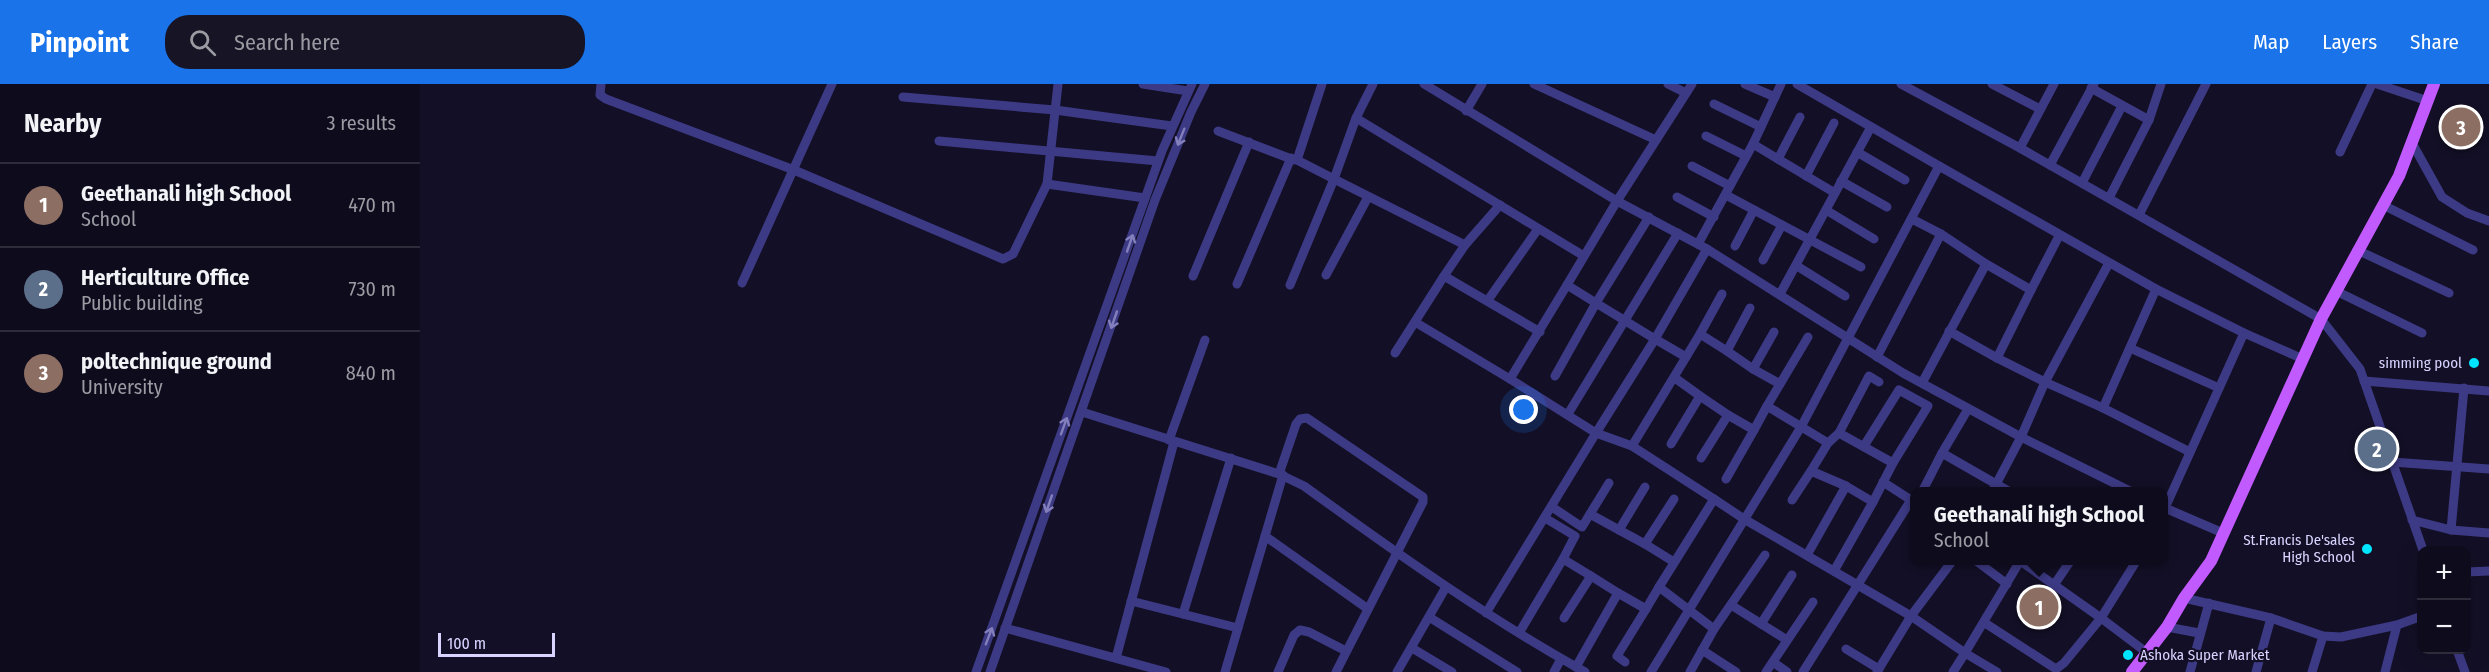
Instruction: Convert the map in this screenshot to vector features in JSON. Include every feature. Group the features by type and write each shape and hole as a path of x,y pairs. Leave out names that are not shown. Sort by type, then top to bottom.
{"main road":[{"path":"2132,672 2167,627 2184,598 2211,561 2321,319 2399,176 2434,84"}],"street":[{"path":"601,84 600,95 606,99 794,170 1003,259 1013,254 1047,184 1059,84"},
{"path":"742,283 832,84"},
{"path":"976,672 1158,161 1190,88 1143,84"},
{"path":"990,672 1155,200 1205,84"},
{"path":"1237,284 1294,159 1323,84"},
{"path":"1290,285 1334,179 1356,118 1373,84"},
{"path":"1424,84 1617,201 1703,247 1922,383 2021,437 2122,487"},
{"path":"1466,111 1482,84"},
{"path":"1534,84 1656,140"},
{"path":"1510,379 1617,201 1689,88 1668,84"},
{"path":"1745,84 1774,97"},
{"path":"1486,613 1655,339 1703,247 1714,216 1753,144 1781,84"},
{"path":"1797,84 2059,236 2156,289 2244,333 2303,359"},
{"path":"1901,84 2020,148 2321,319 2360,369 2422,546"},
{"path":"1992,84 2040,110"},
{"path":"2020,148 2054,84"},
{"path":"2109,198 2149,120 2161,84"},
{"path":"2139,216 2206,84"},
{"path":"2340,152 2372,84"},
{"path":"2377,84 2428,101"},
{"path":"2050,165 2092,86 2121,106 2149,120"},
{"path":"903,97 1055,110 1172,126"},
{"path":"1714,104 1761,127"},
{"path":"2082,183 2121,106"},
{"path":"1778,159 1800,117"},
{"path":"1356,118 1584,256"},
{"path":"1806,176 1833,123"},
{"path":"1780,294 1811,241 1870,128"},
{"path":"1218,131 1294,159 1465,245"},
{"path":"1706,136 1746,156"},
{"path":"939,141 1158,161"},
{"path":"1193,276 1249,142"},
{"path":"2412,143 2442,197 2467,213 2489,221"},
{"path":"1753,144 1835,194"},
{"path":"1857,152 1905,180"},
{"path":"1692,166 1754,210 1861,267"},
{"path":"1651,672 1801,427 1939,166"},
{"path":"1842,181 1887,207"},
{"path":"1047,184 1145,198"},
{"path":"1326,275 1368,197"},
{"path":"1677,197 1714,216"},
{"path":"2383,204 2473,250"},
{"path":"1395,353 1465,245 1500,205"},
{"path":"1735,246 1754,210"},
{"path":"1826,210 1874,239"},
{"path":"1555,376 1596,303 1649,217"},
{"path":"1912,219 1941,234 2031,290"},
{"path":"1763,260 1782,225"},
{"path":"1488,300 1538,229"},
{"path":"1568,414 1678,233"},
{"path":"1877,357 1941,234"},
{"path":"1996,358 2059,236"},
{"path":"2357,250 2449,293"},
{"path":"1995,487 2021,437 2045,382 2109,263"},
{"path":"1922,383 1986,264"},
{"path":"1797,266 1845,296"},
{"path":"1444,276 1540,332"},
{"path":"1567,285 1686,357"},
{"path":"2103,408 2156,289"},
{"path":"2336,291 2422,333"},
{"path":"1632,446 1722,294"},
{"path":"1726,351 1750,308"},
{"path":"1415,322 1596,433 1632,446 1744,519 1911,616 1997,672"},
{"path":"1949,331 1996,358 2190,452"},
{"path":"1753,369 1774,332"},
{"path":"2168,500 2244,333"},
{"path":"1700,334 1780,384"},
{"path":"1726,479 1808,337"},
{"path":"1116,658 1172,441 1205,340"},
{"path":"2130,348 2219,388"},
{"path":"1791,500 1828,443 1839,433 1869,376 1879,382"},
{"path":"1674,378 1754,430"},
{"path":"2364,381 2489,391"},
{"path":"2451,530 2464,388"},
{"path":"1834,571 1893,463 1928,406 1899,390 1864,447"},
{"path":"1671,444 1700,396"},
{"path":"1767,406 1828,443"},
{"path":"1925,487 1968,409"},
{"path":"1082,412 1231,458 1281,475 1304,486 1486,613 1560,660 1580,670 1618,593"},
{"path":"1701,458 1728,415"},
{"path":"1225,672 1296,424 1300,419 1310,418 1423,497 1423,502 1336,672"},
{"path":"1839,433 1893,463"},
{"path":"1942,453 1993,487"},
{"path":"1183,614 1231,458"},
{"path":"2392,462 2489,469"},
{"path":"1811,471 1846,486 1873,502"},
{"path":"1883,482 1910,497"},
{"path":"1552,507 1582,527 1609,483"},
{"path":"1807,555 1846,486"},
{"path":"1619,530 1645,487"},
{"path":"1645,544 1674,499"},
{"path":"1625,662 1617,656 1714,499"},
{"path":"1803,672 1910,504"},
{"path":"2168,511 2223,534"},
{"path":"1590,514 1674,562"},
{"path":"1519,633 1575,536 1545,518"},
{"path":"2412,520 2451,530 2489,533"},
{"path":"1265,536 1368,609"},
{"path":"1690,672 1714,629 1765,555"},
{"path":"1563,559 1646,609"},
{"path":"1846,649 1878,670 1911,616 1950,565"},
{"path":"1981,565 2007,584"},
{"path":"1953,672 1985,623 2017,565"},
{"path":"2025,565 2146,652"},
{"path":"2054,585 2068,565"},
{"path":"1985,623 2057,669 2101,618 2134,565"},
{"path":"2471,572 2489,571"},
{"path":"1761,624 1792,574"},
{"path":"1564,618 1591,576"},
{"path":"1397,672 1446,586"},
{"path":"1659,587 1714,629"},
{"path":"2184,598 2271,618 2323,636 2341,637 2397,625 2417,618"},
{"path":"1131,601 1238,628"},
{"path":"1766,672 1813,602"},
{"path":"2190,672 2209,603"},
{"path":"1731,605 1787,640"},
{"path":"1428,617 1517,672"},
{"path":"2256,672 2271,618"},
{"path":"2385,672 2397,625"},
{"path":"2167,627 2199,633"},
{"path":"1005,628 1166,672"},
{"path":"1278,672 1297,631 1308,632 1346,651"},
{"path":"2312,672 2323,636"},
{"path":"1412,648 1452,672"},
{"path":"1702,650 1733,671"},
{"path":"2458,654 2465,672"},
{"path":"1554,672 1560,660"},
{"path":"1773,662 1787,672"}],"place":[{"name":"poltechnique ground","path":"2461,127"},
{"name":"simming pool","path":"2474,363"},
{"name":"Herticulture Office","path":"2377,449"},
{"name":"St.Francis De'sales High School","path":"2367,549"},
{"name":"Geethanali high School","path":"2039,607"},
{"name":"Ashoka Super Market","path":"2128,655"}]}
